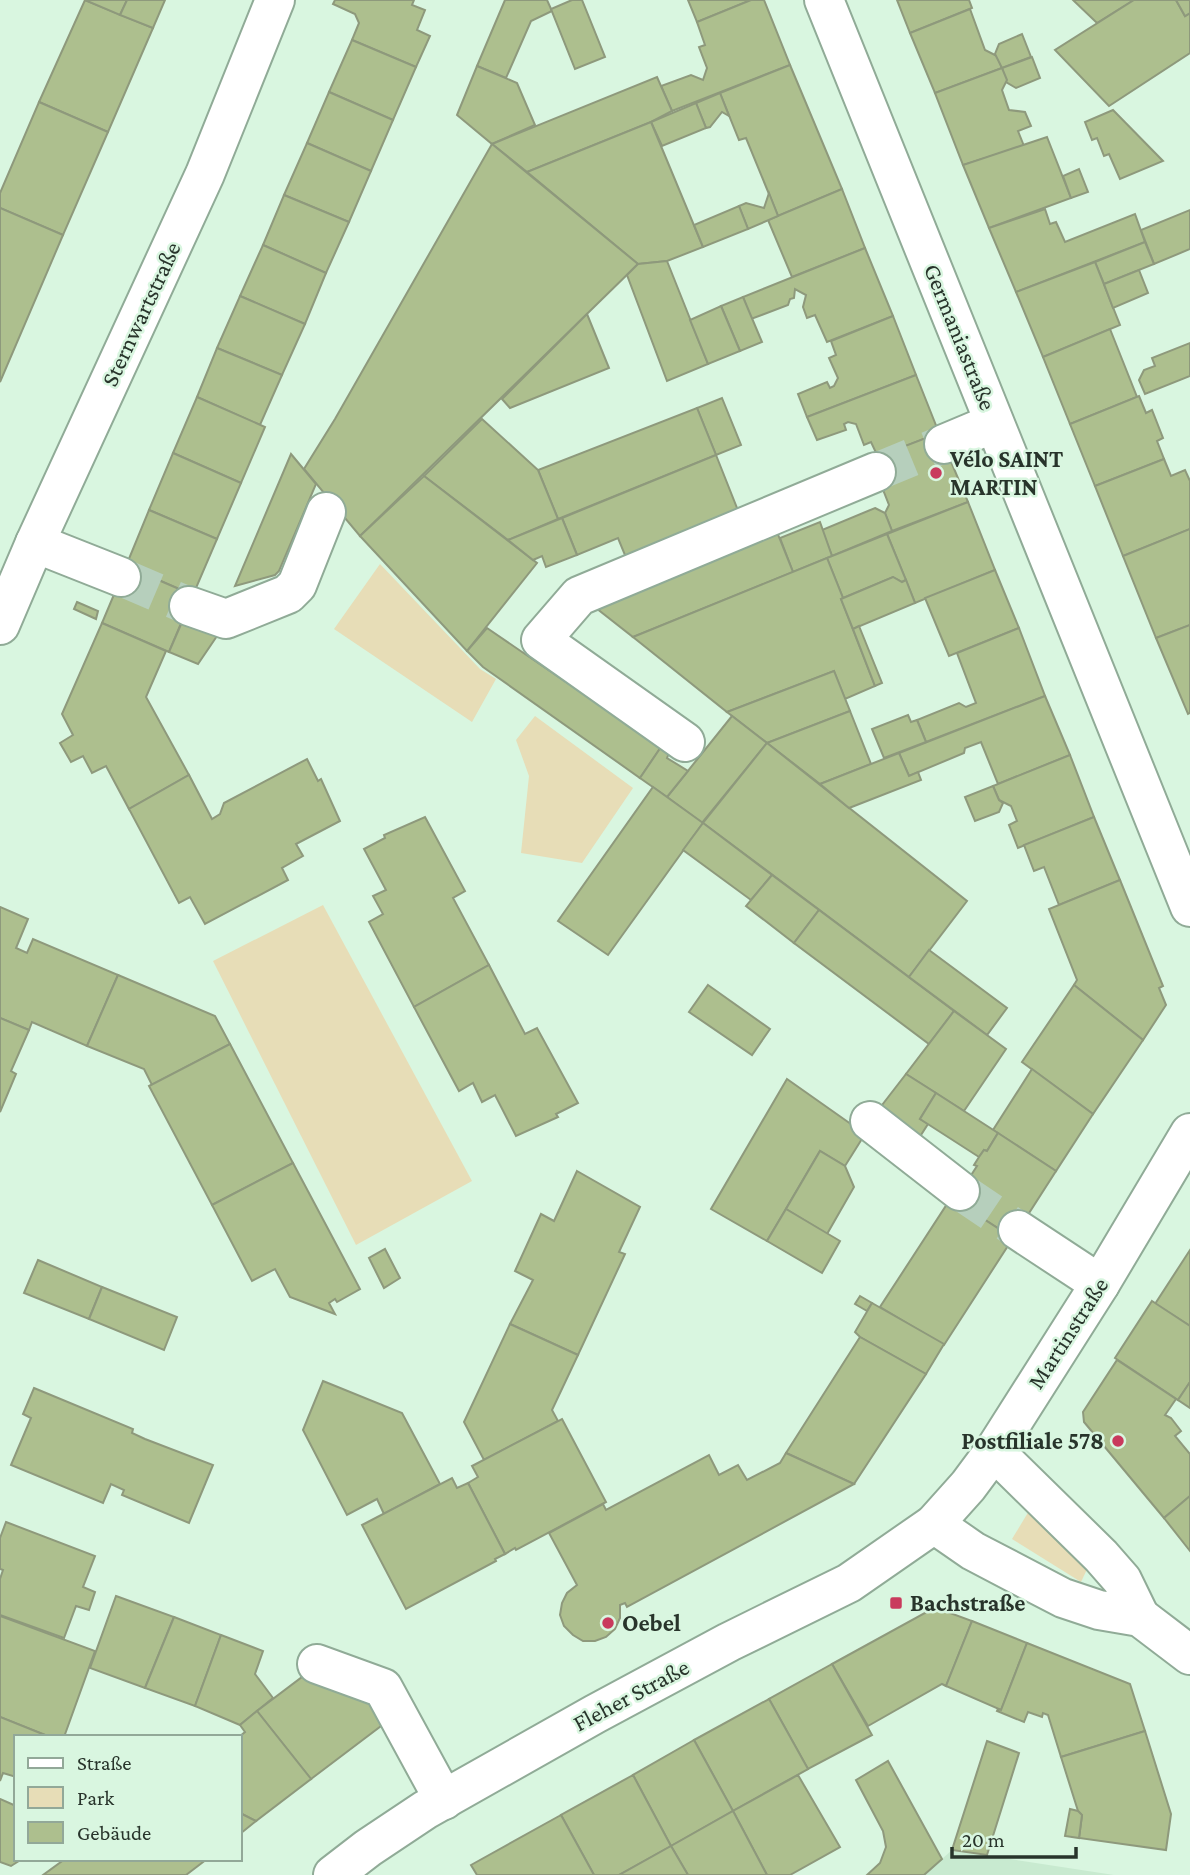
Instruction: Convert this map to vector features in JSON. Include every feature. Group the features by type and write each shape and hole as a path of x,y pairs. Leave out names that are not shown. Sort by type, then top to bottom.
{"street":[{"name":"Sternwartstraße","path":"0,625 205,174 275,0"},
{"name":"Germaniastraße","path":"824,0 1190,907"},
{"path":"944,444 994,423"},
{"path":"685,742 541,640 579,596 876,472"},
{"path":"189,606 226,620 288,594 297,585 326,512"},
{"path":"35,543 121,578"},
{"path":"870,1121 960,1191"},
{"name":"Martinstraße","path":"933,1524 968,1486 994,1451 1100,1284 1190,1133"},
{"path":"1018,1230 1100,1284"},
{"path":"994,1451 1101,1556 1122,1580 1140,1617 1190,1655"},
{"path":"933,1524 973,1551 1063,1598 1099,1611 1140,1617"},
{"name":"Fleher Straße","path":"333,1875 368,1848 444,1800 680,1668 849,1583 933,1524"},
{"path":"317,1664 383,1688 444,1800"}],"shaded area":[{"path":"952,1850 1114,1875 924,1875"}],"green space":[{"path":"380,564 480,669 496,679 472,722 334,629"},
{"path":"535,716 633,788 582,863 521,853 529,776 516,740"},
{"path":"323,905 472,1181 356,1245 213,961"},
{"path":"1032,1506 1090,1563 1081,1582 1012,1539"}],"building":[{"path":"85,0 153,28 108,132 39,102"},
{"path":"85,0 127,0 120,15"},
{"path":"127,0 165,0 153,28 120,15"},
{"path":"335,0 414,0 412,5 425,10 417,30 430,36 416,67 352,40 359,23 355,14 333,4"},
{"path":"505,0 547,0 552,11 531,21 506,78 477,66"},
{"path":"572,0 582,0 605,57 575,69 551,9"},
{"path":"688,0 751,0 697,22"},
{"path":"751,0 764,0 790,65 672,111 661,86 691,75 703,80 707,68 699,47 705,45 697,22"},
{"path":"897,0 969,0 972,8 910,33"},
{"path":"1073,0 1134,0 1097,23"},
{"path":"1134,0 1176,0 1185,16 1190,13 1190,53 1109,106 1055,50"},
{"path":"1176,0 1190,0 1190,13 1185,16"},
{"path":"970,9 985,50 997,56 1002,68 935,93 910,33"},
{"path":"1022,34 1031,57 1002,68 995,54 999,44"},
{"path":"352,40 416,67 393,120 329,92"},
{"path":"1032,57 1040,78 1016,88 1006,82 1002,68"},
{"path":"790,65 842,189 778,216 746,138 739,140 720,93"},
{"path":"477,66 517,83 535,125 492,144 457,115"},
{"path":"1002,68 1007,80 1002,90 1009,110 1025,112 1031,126 1018,131 1024,146 963,165 935,93"},
{"path":"657,77 672,111 651,122 527,172 492,144"},
{"path":"329,92 393,120 371,171 307,143"},
{"path":"720,93 729,116 722,112 710,127 706,128 696,103"},
{"path":"39,102 108,132 63,235 0,208 0,193"},
{"path":"696,103 706,128 662,146 651,122"},
{"path":"1113,110 1163,161 1120,179 1109,154 1104,156 1097,138 1092,140 1085,122"},
{"path":"651,122 703,247 667,261 638,264 527,172"},
{"path":"1047,137 1071,198 989,228 963,165"},
{"path":"307,143 371,171 349,222 284,195"},
{"path":"492,144 638,264 360,536 304,469"},
{"path":"1079,169 1088,192 1071,198 1063,176"},
{"path":"842,189 865,248 792,277 768,220"},
{"path":"769,193 778,216 748,229 739,206 746,203 764,208"},
{"path":"284,195 349,222 326,273 263,245"},
{"path":"739,206 748,229 703,247 694,225"},
{"path":"0,208 63,235 0,382"},
{"path":"1045,209 1050,224 1056,222 1065,242 1135,214 1145,242 1016,292 989,228"},
{"path":"1190,210 1190,249 1154,264 1141,230"},
{"path":"1145,242 1154,264 1104,284 1095,262"},
{"path":"263,245 326,273 305,324 240,296"},
{"path":"865,248 893,316 827,342 815,315 807,318 803,307 806,295 795,289 794,298 790,299 788,305 751,319 743,297"},
{"path":"667,261 708,364 667,381 627,275 638,264"},
{"path":"1095,262 1120,325 1043,357 1016,292"},
{"path":"1139,270 1148,293 1113,308 1104,284"},
{"path":"240,296 305,324 282,375 217,348"},
{"path":"743,297 762,342 740,351 721,306"},
{"path":"721,306 740,351 708,364 690,320"},
{"path":"587,314 609,368 510,408 502,399"},
{"path":"893,316 916,375 807,417 798,394 827,382 830,388 838,378 829,358 836,355 831,341"},
{"path":"1110,329 1137,397 1070,424 1043,357"},
{"path":"1190,343 1190,376 1145,394 1139,380 1144,370 1155,366 1152,358"},
{"path":"217,348 282,375 260,425 197,397"},
{"path":"916,375 939,433 878,457 871,442 864,445 856,424 848,422 844,424 846,430 817,440 807,417"},
{"path":"1139,396 1146,413 1152,410 1163,438 1157,441 1164,459 1095,486 1070,424"},
{"path":"197,397 265,427 241,483 173,453"},
{"path":"722,398 741,445 716,455 697,408"},
{"path":"697,408 716,455 558,519 538,470"},
{"path":"482,419 538,470 558,519 508,540 424,476"},
{"path":"939,433 968,502 892,531 885,513 889,505 871,459"},
{"path":"173,453 241,483 217,539 149,510"},
{"path":"291,454 316,484 279,571 275,575 235,586"},
{"path":"716,455 739,513 627,560 618,538 577,555 562,518"},
{"path":"1164,459 1171,476 1185,470 1190,481 1190,529 1123,556 1095,486"},
{"path":"424,476 537,563 467,651 360,536"},
{"path":"968,502 995,570 915,603 887,534"},
{"path":"875,508 885,513 892,531 832,556 822,530"},
{"path":"149,510 217,539 193,595 126,566"},
{"path":"562,518 577,555 546,567 542,556 533,560 508,540"},
{"path":"820,522 832,556 793,572 780,538"},
{"path":"1190,529 1190,625 1156,638 1123,556"},
{"path":"777,532 793,572 633,637 596,608"},
{"path":"887,534 906,580 902,582 893,577 843,598 827,558"},
{"path":"827,558 875,686 845,699 834,671 727,712 633,637"},
{"path":"126,566 193,595 169,652 102,623"},
{"path":"995,570 1019,628 949,656 925,598"},
{"path":"893,577 902,582 906,580 915,603 853,629 841,599"},
{"path":"77,602 98,611 96,619 74,609"},
{"path":"182,622 217,636 198,664 169,652"},
{"path":"102,623 166,651 146,697 189,775 129,809 106,766 92,773 83,756 71,762 60,743 73,735 62,714"},
{"path":"1190,625 1190,713 1188,714 1156,638"},
{"path":"859,626 882,683 875,686 853,629"},
{"path":"487,628 661,747 640,778 483,667 467,651"},
{"path":"1019,628 1045,696 926,742 917,720 959,703 966,707 976,703 957,653"},
{"path":"834,671 850,711 767,743 727,712"},
{"path":"1045,696 1070,755 998,784 981,742 965,748 964,753 909,776 899,753"},
{"path":"850,711 871,764 820,784 767,743"},
{"path":"908,715 911,722 917,720 926,742 884,758 872,729"},
{"path":"732,716 767,743 702,823 667,797"},
{"path":"767,743 967,901 909,977 703,823"},
{"path":"661,747 669,753 667,758 688,771 667,797 640,778"},
{"path":"899,753 909,776 918,772 921,780 849,808 820,784"},
{"path":"1070,755 1094,817 1018,848 1009,825 1017,821 1011,806 999,800 993,786"},
{"path":"307,759 318,781 321,779 340,821 296,844 303,856 282,868 288,880 205,924 190,897 179,903 129,809 189,775 212,819 220,814 224,803"},
{"path":"993,786 1003,803 999,812 975,821 965,797"},
{"path":"653,787 703,823 608,955 558,921"},
{"path":"425,817 465,891 453,898 489,965 414,1007 369,922 383,914 373,896 386,890 364,849 385,838 384,835"},
{"path":"1094,817 1120,880 1059,905 1044,867 1034,871 1024,845"},
{"path":"703,823 772,875 751,900 683,850"},
{"path":"772,875 819,910 794,943 746,906"},
{"path":"1120,880 1163,986 1159,988 1166,1005 1143,1040 1074,985 1077,980 1049,909"},
{"path":"0,907 28,919 16,948 27,953 33,939 118,975 87,1046 32,1022 29,1030 0,1018"},
{"path":"819,910 954,1011 929,1044 794,943"},
{"path":"929,950 1007,1008 987,1035 909,977"},
{"path":"489,965 525,1034 537,1028 578,1103 556,1114 558,1117 516,1136 495,1095 482,1102 473,1083 459,1091 414,1007"},
{"path":"118,975 215,1016 230,1044 152,1085 144,1069 87,1046"},
{"path":"708,985 770,1029 752,1055 689,1012"},
{"path":"1074,985 1143,1040 1093,1114 1022,1062"},
{"path":"954,1011 1006,1049 964,1111 906,1074"},
{"path":"0,1018 29,1030 11,1071 16,1074 0,1112"},
{"path":"230,1044 293,1163 212,1205 149,1086"},
{"path":"1032,1069 1093,1114 1056,1171 993,1130"},
{"path":"906,1074 936,1093 920,1119 928,1124 919,1138 879,1109"},
{"path":"787,1079 865,1134 845,1166 820,1151 767,1241 711,1209"},
{"path":"936,1093 998,1133 987,1151 984,1150 979,1157 920,1119"},
{"path":"998,1133 1056,1171 1013,1238 955,1200 977,1166 974,1165 979,1157 984,1150 987,1151"},
{"path":"820,1151 845,1166 854,1187 827,1234 786,1209"},
{"path":"293,1163 360,1289 337,1302 335,1299 329,1303 335,1314 290,1297 275,1269 252,1281 212,1205"},
{"path":"577,1171 640,1207 619,1252 625,1254 578,1355 510,1324 533,1280 515,1271 541,1214 554,1221"},
{"path":"951,1198 1013,1238 944,1345 880,1307"},
{"path":"786,1209 840,1241 822,1273 767,1241"},
{"path":"385,1249 400,1278 384,1288 369,1258"},
{"path":"1190,1250 1190,1326 1155,1304"},
{"path":"38,1260 102,1287 89,1319 24,1293"},
{"path":"102,1287 177,1317 164,1350 89,1319"},
{"path":"860,1296 872,1303 867,1311 855,1304"},
{"path":"1152,1301 1190,1326 1190,1382 1178,1400 1115,1358"},
{"path":"872,1303 944,1344 926,1374 855,1332"},
{"path":"510,1324 578,1355 552,1410 558,1421 484,1460 464,1422"},
{"path":"860,1337 926,1374 854,1484 786,1453"},
{"path":"1117,1360 1176,1399 1165,1415 1171,1418 1181,1431 1175,1436 1190,1454 1190,1496 1164,1518 1084,1422 1083,1412"},
{"path":"323,1381 402,1413 440,1484 384,1514 377,1499 347,1515 303,1430"},
{"path":"1190,1382 1190,1408 1178,1400"},
{"path":"34,1388 133,1429 132,1433 145,1439 213,1465 189,1523 122,1495 124,1490 111,1484 103,1503 11,1465 31,1418 23,1414"},
{"path":"562,1419 606,1502 505,1554 468,1483 478,1477 472,1466"},
{"path":"786,1453 854,1484 627,1607 625,1603 620,1605 620,1618 615,1629 606,1637 583,1641 564,1626 560,1615 562,1603 567,1593 577,1585 549,1533 603,1504 606,1510 709,1455 719,1475 738,1465 747,1480 780,1463"},
{"path":"452,1478 457,1488 468,1483 505,1554 406,1609 362,1525"},
{"path":"1190,1496 1190,1551 1164,1518"},
{"path":"6,1522 95,1556 83,1587 95,1592 89,1610 76,1606 64,1638 0,1615 0,1579 3,1570 0,1569 0,1538"},
{"path":"116,1596 174,1617 145,1688 90,1668"},
{"path":"932,1609 972,1621 946,1686 942,1684 868,1726 832,1664"},
{"path":"0,1616 95,1651 65,1735 45,1735 0,1717"},
{"path":"174,1617 221,1635 195,1706 145,1688"},
{"path":"972,1621 1027,1643 1001,1710 946,1686"},
{"path":"221,1635 263,1651 255,1674 273,1698 240,1725 195,1706"},
{"path":"1027,1643 1130,1684 1145,1731 1061,1757 1048,1715 1043,1713 1042,1717 1028,1712 1024,1722 997,1711 1001,1710"},
{"path":"832,1664 872,1735 808,1769 769,1699"},
{"path":"314,1668 358,1684 385,1723 311,1779 257,1711"},
{"path":"769,1699 808,1769 733,1811 694,1740"},
{"path":"257,1711 311,1779 256,1821 242,1814 241,1735 245,1732 240,1725"},
{"path":"0,1717 45,1735 14,1735 14,1776 3,1773 0,1781"},
{"path":"1145,1731 1171,1814 1166,1850 1079,1838 1082,1815 1078,1811 1061,1757"},
{"path":"694,1740 733,1811 671,1846 633,1775"},
{"path":"987,1741 1019,1753 987,1855 952,1850"},
{"path":"888,1761 942,1859 924,1875 867,1875 880,1863 886,1847 883,1831 856,1780"},
{"path":"633,1775 671,1846 619,1875 594,1875 561,1815"},
{"path":"798,1775 840,1847 790,1875 767,1875 733,1811"},
{"path":"0,1799 14,1805 14,1861 19,1861 11,1866 0,1862"},
{"path":"1070,1809 1082,1815 1079,1838 1065,1836"},
{"path":"733,1811 767,1875 688,1875 671,1846"},
{"path":"242,1814 256,1821 242,1832"},
{"path":"561,1815 594,1875 477,1875 471,1865"},
{"path":"671,1846 688,1875 619,1875"},
{"path":"62,1861 204,1861 186,1875 43,1875"}],"tunnel":[{"path":"876,472 944,444"},
{"path":"121,577 189,606"},
{"path":"960,1191 1018,1230"}],"place":[{"name":"Vélo SAINT MARTIN","path":"936,473"},
{"name":"Postfiliale 578","path":"1118,1441"},
{"name":"Bachstraße","path":"896,1603"},
{"name":"Oebel","path":"608,1623"}]}
